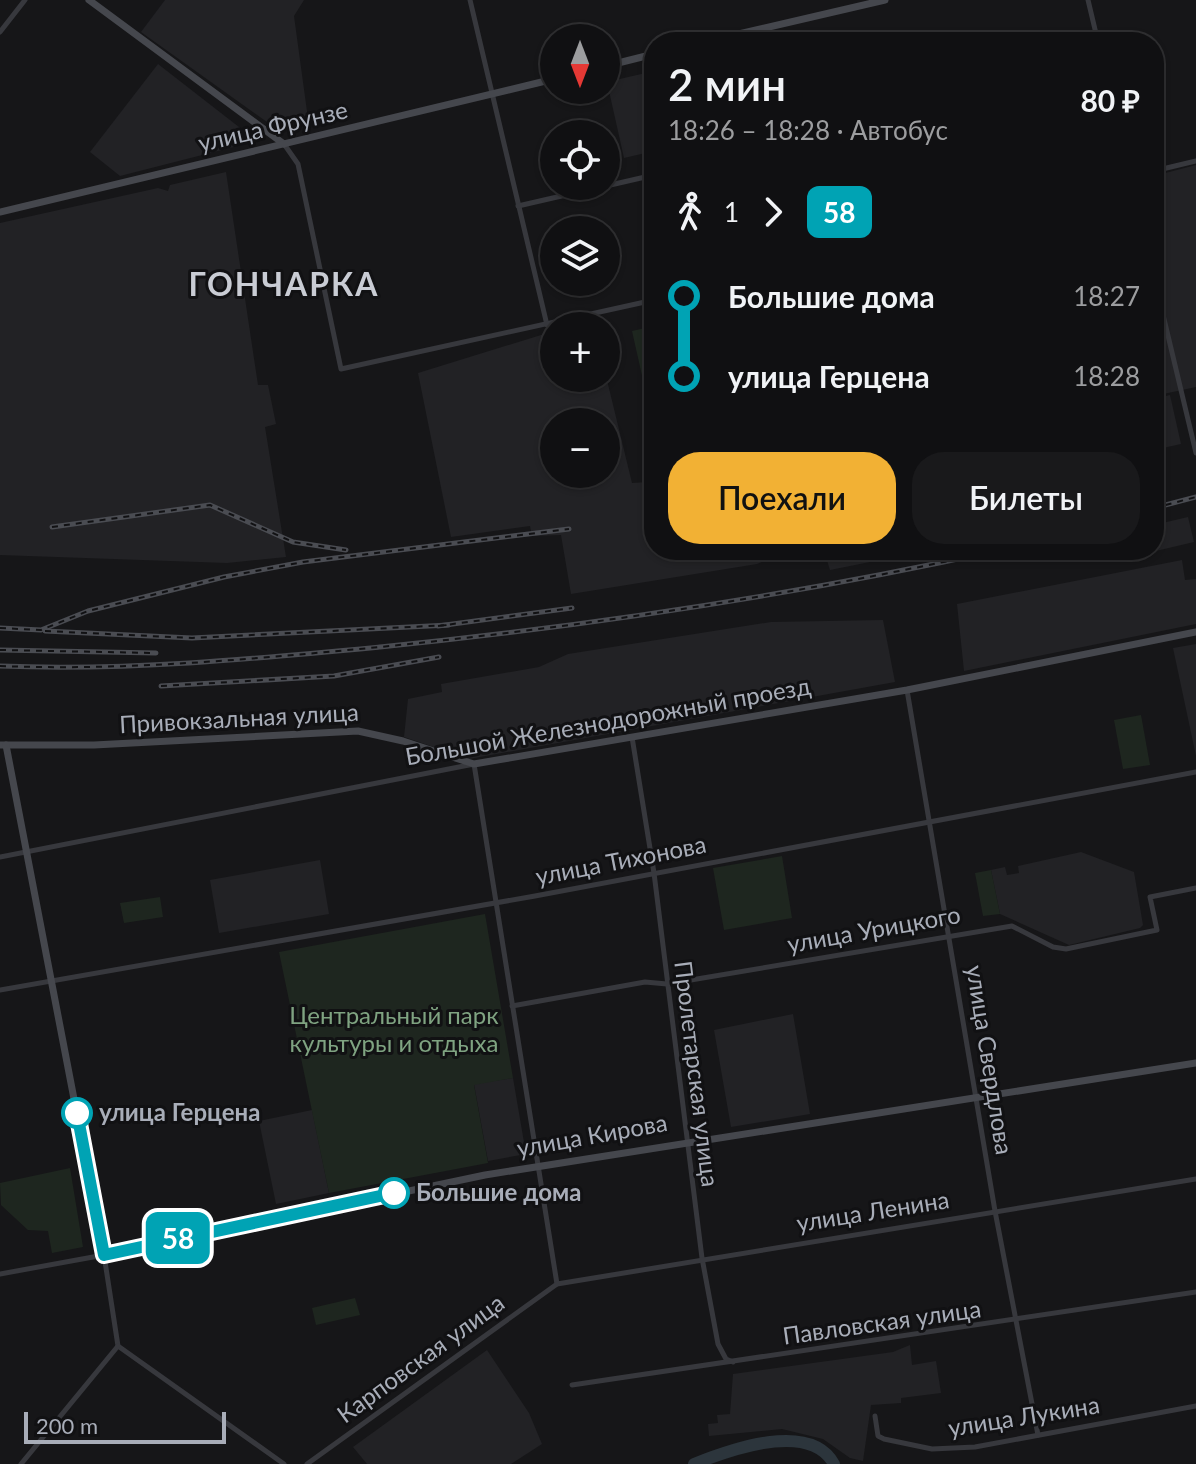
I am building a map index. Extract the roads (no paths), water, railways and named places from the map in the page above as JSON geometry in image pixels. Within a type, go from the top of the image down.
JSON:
[{"type":"main road","points":[[89,0],[284,144]]},
{"type":"main road","points":[[747,32],[885,0]]},
{"type":"main road","points":[[620,62],[644,56]]},
{"type":"main road","name":"улица Фрунзе","points":[[0,212],[540,82]]},
{"type":"main road","name":"Большой Железнодорожный проезд","points":[[474,764],[907,690],[1196,632]]},
{"type":"main road","name":"Привокзальная улица","points":[[3,745],[94,745],[358,731],[403,741],[474,764]]},
{"type":"main road","points":[[3,745],[27,852],[104,1255]]},
{"type":"main road","name":"улица Кирова","points":[[104,1255],[538,1166],[1196,1063]]},
{"type":"street","points":[[0,32],[25,0]]},
{"type":"street","points":[[470,0],[495,93],[544,312]]},
{"type":"street","points":[[1088,0],[1096,32]]},
{"type":"street","points":[[284,144],[298,164],[341,369],[540,326]]},
{"type":"street","points":[[1164,169],[1196,161]]},
{"type":"street","points":[[620,183],[644,177]]},
{"type":"street","points":[[518,206],[544,200]]},
{"type":"street","points":[[603,312],[644,302]]},
{"type":"street","points":[[1164,319],[1196,453]]},
{"type":"street","name":"улица Свердлова","points":[[907,690],[995,1211],[1038,1435]]},
{"type":"street","name":"Пролетарская улица","points":[[632,736],[654,873],[702,1258],[718,1344],[726,1359],[733,1362]]},
{"type":"street","points":[[474,764],[557,1284]]},
{"type":"street","name":"Большой Железнодорожный проезд","points":[[0,857],[474,764]]},
{"type":"street","name":"улица Тихонова","points":[[0,990],[1196,772]]},
{"type":"street","name":"улица Урицкого","points":[[512,1006],[645,982],[667,984],[1012,926],[1053,947],[1079,948],[1157,930],[1150,897],[1196,888]]},
{"type":"street","name":"улица Ленина","points":[[557,1284],[1196,1179]]},
{"type":"street","points":[[104,1255],[118,1346],[284,1464]]},
{"type":"street","name":"улица Кирова","points":[[0,1274],[104,1255]]},
{"type":"street","name":"Карповская улица","points":[[307,1464],[557,1284]]},
{"type":"street","name":"Павловская улица","points":[[572,1385],[1196,1292]]},
{"type":"street","points":[[21,1464],[118,1346]]},
{"type":"street","name":"улица Лукина","points":[[875,1416],[878,1436],[932,1449],[995,1445],[1196,1406]]},
{"type":"waterway","points":[[694,1464],[747,1446],[788,1441],[807,1443],[823,1451],[834,1464]]},
{"type":"railway","points":[[1164,505],[1196,497]]},
{"type":"railway","points":[[52,527],[210,505],[293,542],[346,550]]},
{"type":"railway","points":[[0,628],[41,630],[88,611],[224,577],[303,562],[569,529]]},
{"type":"railway","points":[[0,666],[95,667],[190,663],[458,639],[769,595],[952,560]]},
{"type":"railway","points":[[438,626],[572,608]]},
{"type":"railway","points":[[45,631],[192,638],[449,625]]},
{"type":"railway","points":[[0,650],[156,653]]},
{"type":"railway","points":[[161,686],[334,676],[439,657]]},
{"type":"place","name":"улица Герцена","points":[[77,1113]]},
{"type":"place","name":"Большие дома","points":[[394,1193]]},
{"type":"district","name":"ГОНЧАРКА","points":[[284,285]]},
{"type":"park label","name":"Центральный парк культуры и отдыха","points":[[394,1030]]}]
